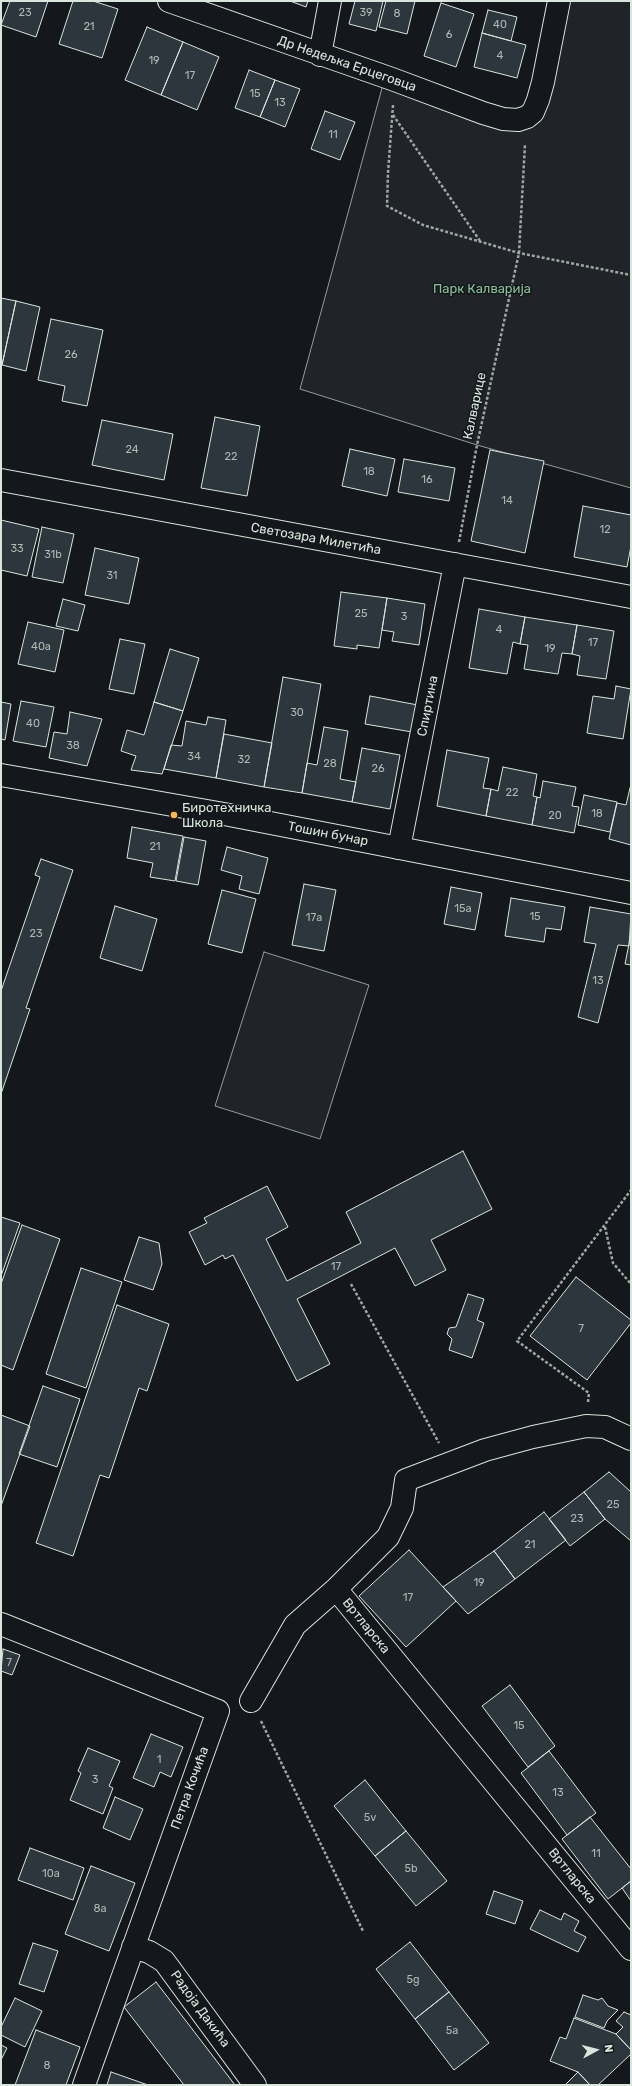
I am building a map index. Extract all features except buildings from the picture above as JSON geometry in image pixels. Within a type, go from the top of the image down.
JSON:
[{"type":"street","name":"Др Недељка Ерцеговца","points":[[169,1],[490,115],[518,120],[527,117]]},
{"type":"street","points":[[320,55],[330,1]]},
{"type":"street","points":[[527,117],[533,112],[541,92],[559,1]]},
{"type":"street","name":"Светозара Милетића","points":[[1,480],[631,597]]},
{"type":"street","name":"Спиртина","points":[[399,848],[455,564]]},
{"type":"street","name":"Тошин бунар","points":[[1,775],[399,848],[631,893]]},
{"type":"street","name":"Вртларска","points":[[631,1439],[605,1427],[586,1426],[526,1439],[450,1462],[406,1480],[402,1508],[388,1537],[336,1589],[631,1949]]},
{"type":"street","points":[[251,1701],[295,1625],[336,1589]]},
{"type":"street","name":"Петра Кочића","points":[[1,1624],[218,1711],[84,2085]]},
{"type":"street","name":"Радоја Дакића","points":[[133,1947],[149,1952],[164,1961],[255,2085]]},
{"type":"path","points":[[392,79],[393,115],[388,173],[388,206],[423,225],[519,253],[631,275]]},
{"type":"path","points":[[393,115],[480,241]]},
{"type":"path","name":"Калварице","points":[[455,564],[477,445],[519,253],[527,117]]},
{"type":"path","points":[[586,1426],[589,1393],[518,1341],[631,1190]]},
{"type":"path","points":[[605,1226],[613,1262],[631,1284]]},
{"type":"path","points":[[351,1284],[450,1462]]},
{"type":"path","points":[[251,1701],[363,1931]]},
{"type":"green space","name":"Парк Калварија","points":[[559,1],[631,1],[631,488],[477,445],[300,389],[385,77],[527,117]]},
{"type":"green space","points":[[264,952],[369,985],[320,1139],[215,1106]]},
{"type":"place","name":"Биротехничка Школа","points":[[174,815]]}]
